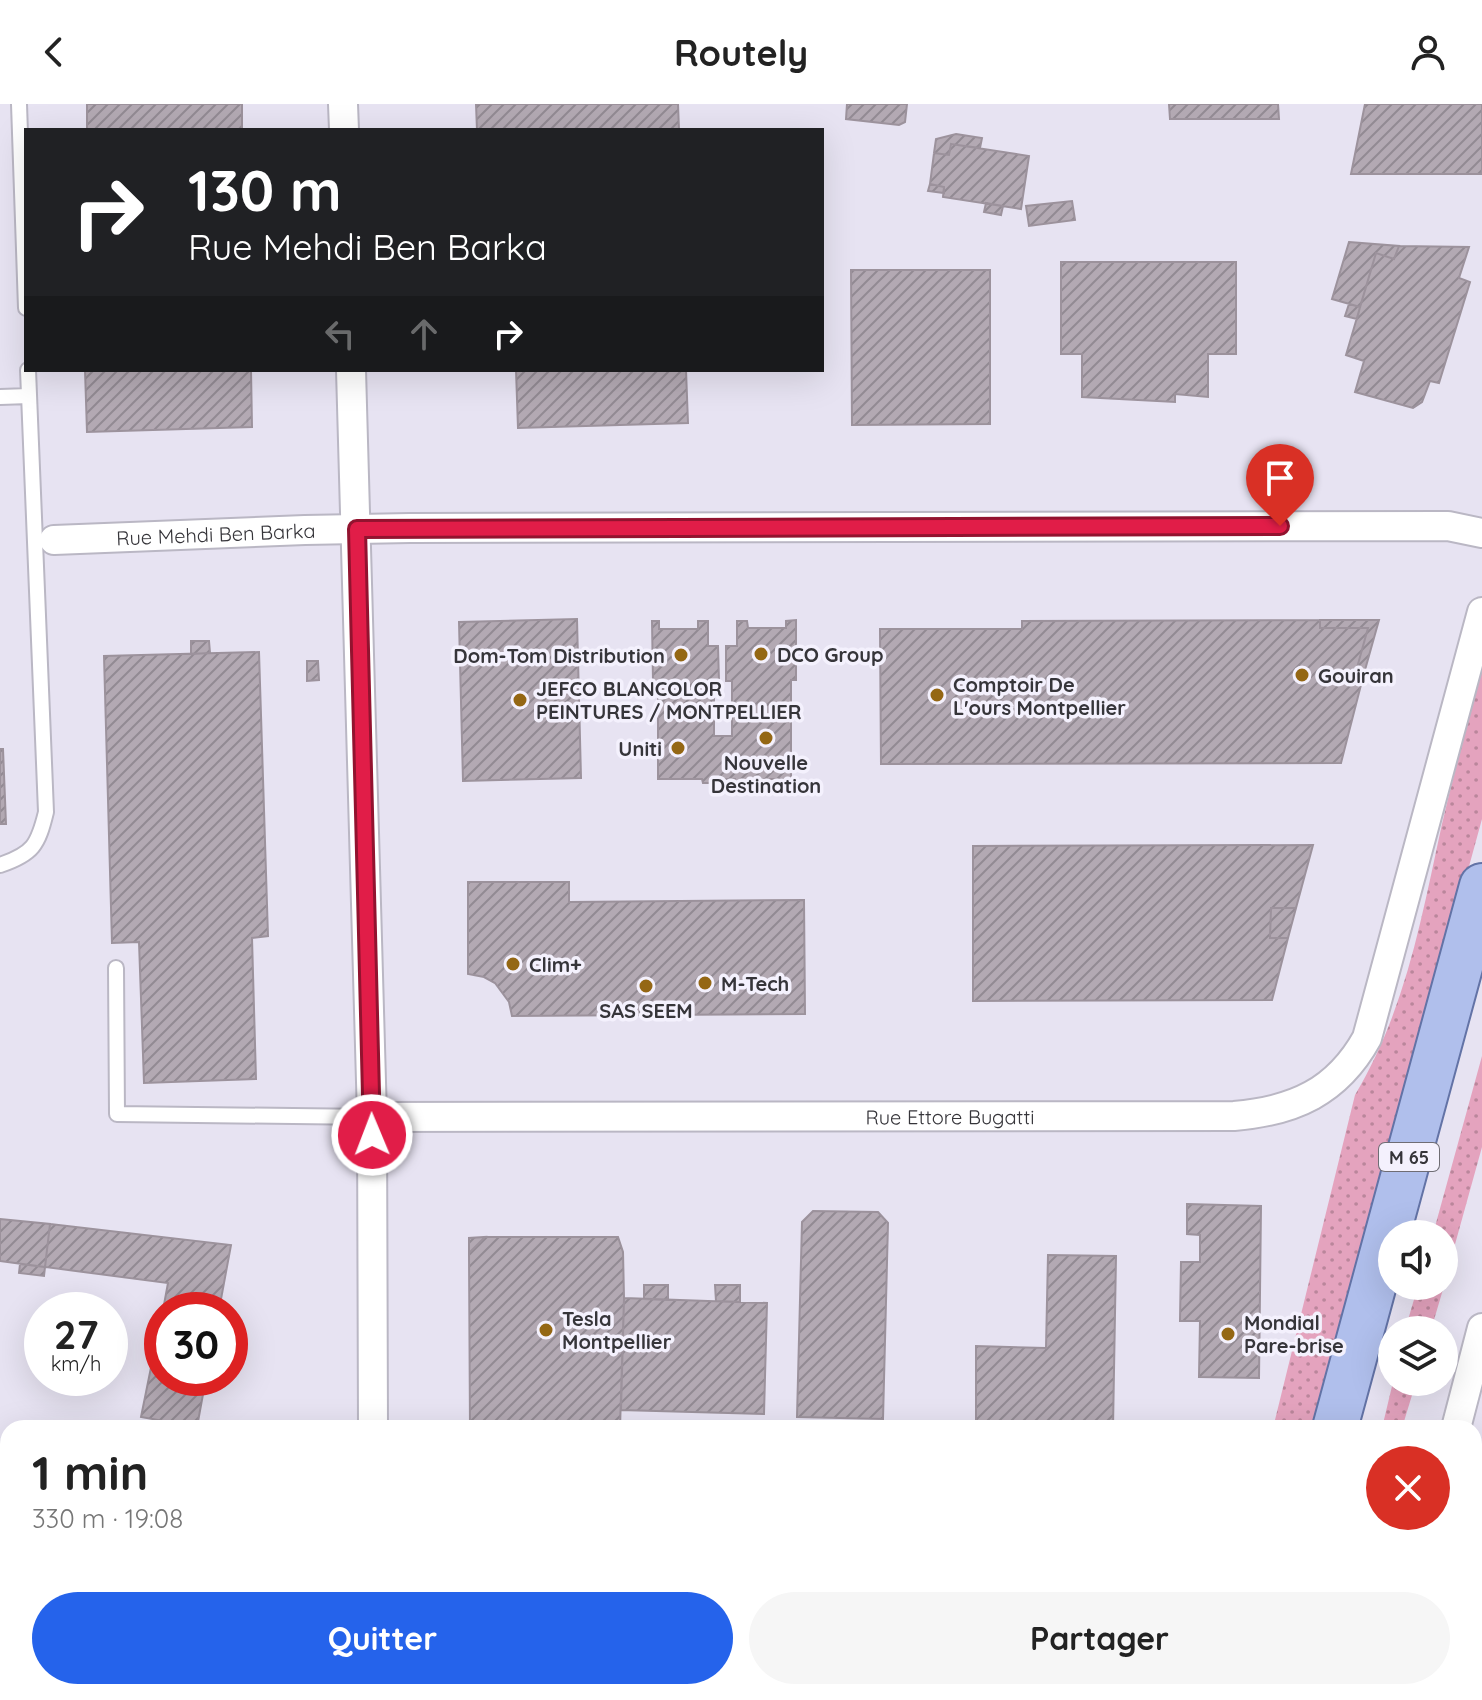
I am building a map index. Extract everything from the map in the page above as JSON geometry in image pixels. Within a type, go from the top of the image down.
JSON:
[{"type":"main road","name":"M 65","points":[[1337,1420],[1482,886]]},
{"type":"main road","name":"M 65","points":[[1423,1220],[1482,1001]]},
{"type":"main road","points":[[1368,1420],[1378,1383]]},
{"type":"street","points":[[343,104],[344,128]]},
{"type":"street","points":[[351,372],[372,1117],[373,1420]]},
{"type":"street","name":"Rue Mehdi Ben Barka","points":[[45,540],[357,529],[1448,526],[1482,533]]},
{"type":"street","name":"Rue Ettore Bugatti","points":[[372,1117],[1234,1116],[1269,1113],[1295,1104],[1337,1079],[1367,1038],[1482,612]]},
{"type":"street","points":[[1458,1420],[1482,1328]]},
{"type":"lane","points":[[19,104],[24,250]]},
{"type":"lane","points":[[0,865],[24,855],[39,839],[46,812],[45,540],[28,372]]},
{"type":"lane","points":[[0,397],[29,396]]},
{"type":"lane","points":[[116,968],[117,1114],[372,1117]]},
{"type":"shaded area","points":[[1482,671],[1482,819],[1317,1420],[1275,1420],[1355,1095],[1387,1030],[1410,963],[1451,785]]},
{"type":"shaded area","points":[[1482,1056],[1482,1147],[1458,1234],[1458,1220],[1437,1220]]},
{"type":"shaded area","points":[[1414,1300],[1440,1300],[1435,1316],[1409,1316]]},
{"type":"shaded area","points":[[1390,1396],[1412,1396],[1404,1420],[1384,1420]]},
{"type":"building","points":[[87,104],[242,104],[242,128],[87,128]]},
{"type":"building","points":[[476,104],[678,104],[679,128],[477,128]]},
{"type":"building","points":[[847,104],[907,104],[905,122],[899,125],[846,119]]},
{"type":"building","points":[[1169,104],[1278,104],[1279,119],[1170,119]]},
{"type":"building","points":[[1365,104],[1482,104],[1482,174],[1351,174]]},
{"type":"building","points":[[956,134],[982,138],[980,148],[951,144],[949,155],[934,153],[936,139]]},
{"type":"building","points":[[951,144],[1029,156],[1021,209],[943,197],[944,187],[930,184],[934,153],[949,155]]},
{"type":"building","points":[[930,184],[944,187],[944,193],[928,191]]},
{"type":"building","points":[[1072,201],[1075,220],[1029,226],[1026,206]]},
{"type":"building","points":[[986,203],[1003,206],[1001,215],[984,212]]},
{"type":"building","points":[[1349,242],[1399,246],[1394,259],[1376,253],[1360,307],[1332,299]]},
{"type":"building","points":[[1399,246],[1469,247],[1459,278],[1470,282],[1439,383],[1430,381],[1422,402],[1413,408],[1355,392],[1364,361],[1346,355],[1376,253],[1394,259]]},
{"type":"building","points":[[1061,262],[1236,262],[1236,354],[1208,354],[1208,397],[1175,394],[1175,402],[1082,397],[1082,354],[1061,354]]},
{"type":"building","points":[[851,270],[990,270],[990,424],[852,425]]},
{"type":"building","points":[[1349,304],[1360,307],[1357,319],[1345,316]]},
{"type":"building","points":[[85,372],[251,372],[252,427],[87,432]]},
{"type":"building","points":[[516,372],[686,372],[688,423],[518,428]]},
{"type":"building","name":"JEFCO BLANCOLOR PEINTURES / MONTPELLIER","points":[[577,619],[581,778],[463,781],[459,622]]},
{"type":"building","points":[[796,620],[796,680],[791,680],[791,779],[747,779],[747,783],[735,783],[735,779],[712,779],[712,783],[703,783],[702,779],[658,779],[658,681],[653,681],[652,621],[659,621],[659,629],[698,629],[698,621],[708,621],[708,646],[718,646],[719,681],[714,681],[714,736],[732,736],[732,681],[726,681],[726,646],[737,646],[737,621],[747,621],[748,628],[786,628],[786,621]]},
{"type":"building","points":[[1320,620],[1379,620],[1363,677],[1355,675],[1368,628],[1320,628]]},
{"type":"building","points":[[1320,620],[1320,628],[1368,628],[1355,675],[1363,677],[1341,763],[881,764],[880,629],[1022,629],[1022,621]]},
{"type":"building","points":[[191,641],[209,641],[210,653],[191,654]]},
{"type":"building","points":[[259,652],[268,936],[252,938],[256,1079],[144,1083],[139,942],[112,943],[104,656]]},
{"type":"building","points":[[307,661],[318,661],[319,680],[307,681]]},
{"type":"building","points":[[0,749],[3,749],[6,824],[0,824]]},
{"type":"building","points":[[1313,845],[1296,908],[1271,908],[1270,938],[1288,938],[1272,1000],[973,1001],[973,846]]},
{"type":"building","points":[[468,882],[569,882],[569,902],[804,900],[805,1014],[512,1016],[509,1002],[495,983],[468,974]]},
{"type":"building","points":[[1271,908],[1296,908],[1288,938],[1270,938]]},
{"type":"building","points":[[1187,1204],[1261,1206],[1259,1378],[1199,1377],[1200,1321],[1180,1321],[1181,1262],[1200,1262],[1200,1235],[1187,1234]]},
{"type":"building","points":[[813,1211],[878,1212],[888,1223],[883,1419],[797,1417],[802,1222]]},
{"type":"building","points":[[0,1219],[50,1224],[45,1267],[0,1261]]},
{"type":"building","points":[[50,1224],[231,1245],[222,1292],[166,1292],[168,1283],[45,1267]]},
{"type":"building","name":"Tesla Montpellier","points":[[485,1237],[618,1237],[623,1252],[624,1298],[620,1420],[470,1420],[469,1253]]},
{"type":"building","points":[[485,1237],[469,1253],[469,1238]]},
{"type":"building","points":[[1048,1255],[1116,1256],[1113,1420],[976,1420],[976,1346],[1046,1348]]},
{"type":"building","points":[[20,1264],[45,1267],[44,1276],[19,1273]]},
{"type":"building","points":[[644,1285],[668,1285],[668,1300],[644,1299]]},
{"type":"building","points":[[715,1285],[740,1285],[740,1302],[716,1301]]},
{"type":"building","points":[[624,1298],[767,1303],[764,1414],[621,1410]]},
{"type":"building","points":[[145,1396],[203,1396],[198,1420],[141,1417]]},
{"type":"place","name":"DCO Group","points":[[761,654]]},
{"type":"place","name":"Dom-Tom Distribution","points":[[681,655]]},
{"type":"place","name":"Gouiran","points":[[1302,675]]},
{"type":"place","name":"Comptoir De L'ours Montpellier","points":[[937,695]]},
{"type":"place","name":"JEFCO BLANCOLOR PEINTURES / MONTPELLIER","points":[[520,700]]},
{"type":"place","name":"Nouvelle Destination","points":[[766,738]]},
{"type":"place","name":"Uniti","points":[[678,748]]},
{"type":"place","name":"Clim+","points":[[513,964]]},
{"type":"place","name":"M-Tech","points":[[705,983]]},
{"type":"place","name":"SAS SEEM","points":[[646,986]]},
{"type":"place","name":"Tesla Montpellier","points":[[546,1330]]},
{"type":"place","name":"Mondial Pare-brise","points":[[1228,1334]]},
{"type":"route","points":[[372,1135],[357,529],[1280,526]]}]
